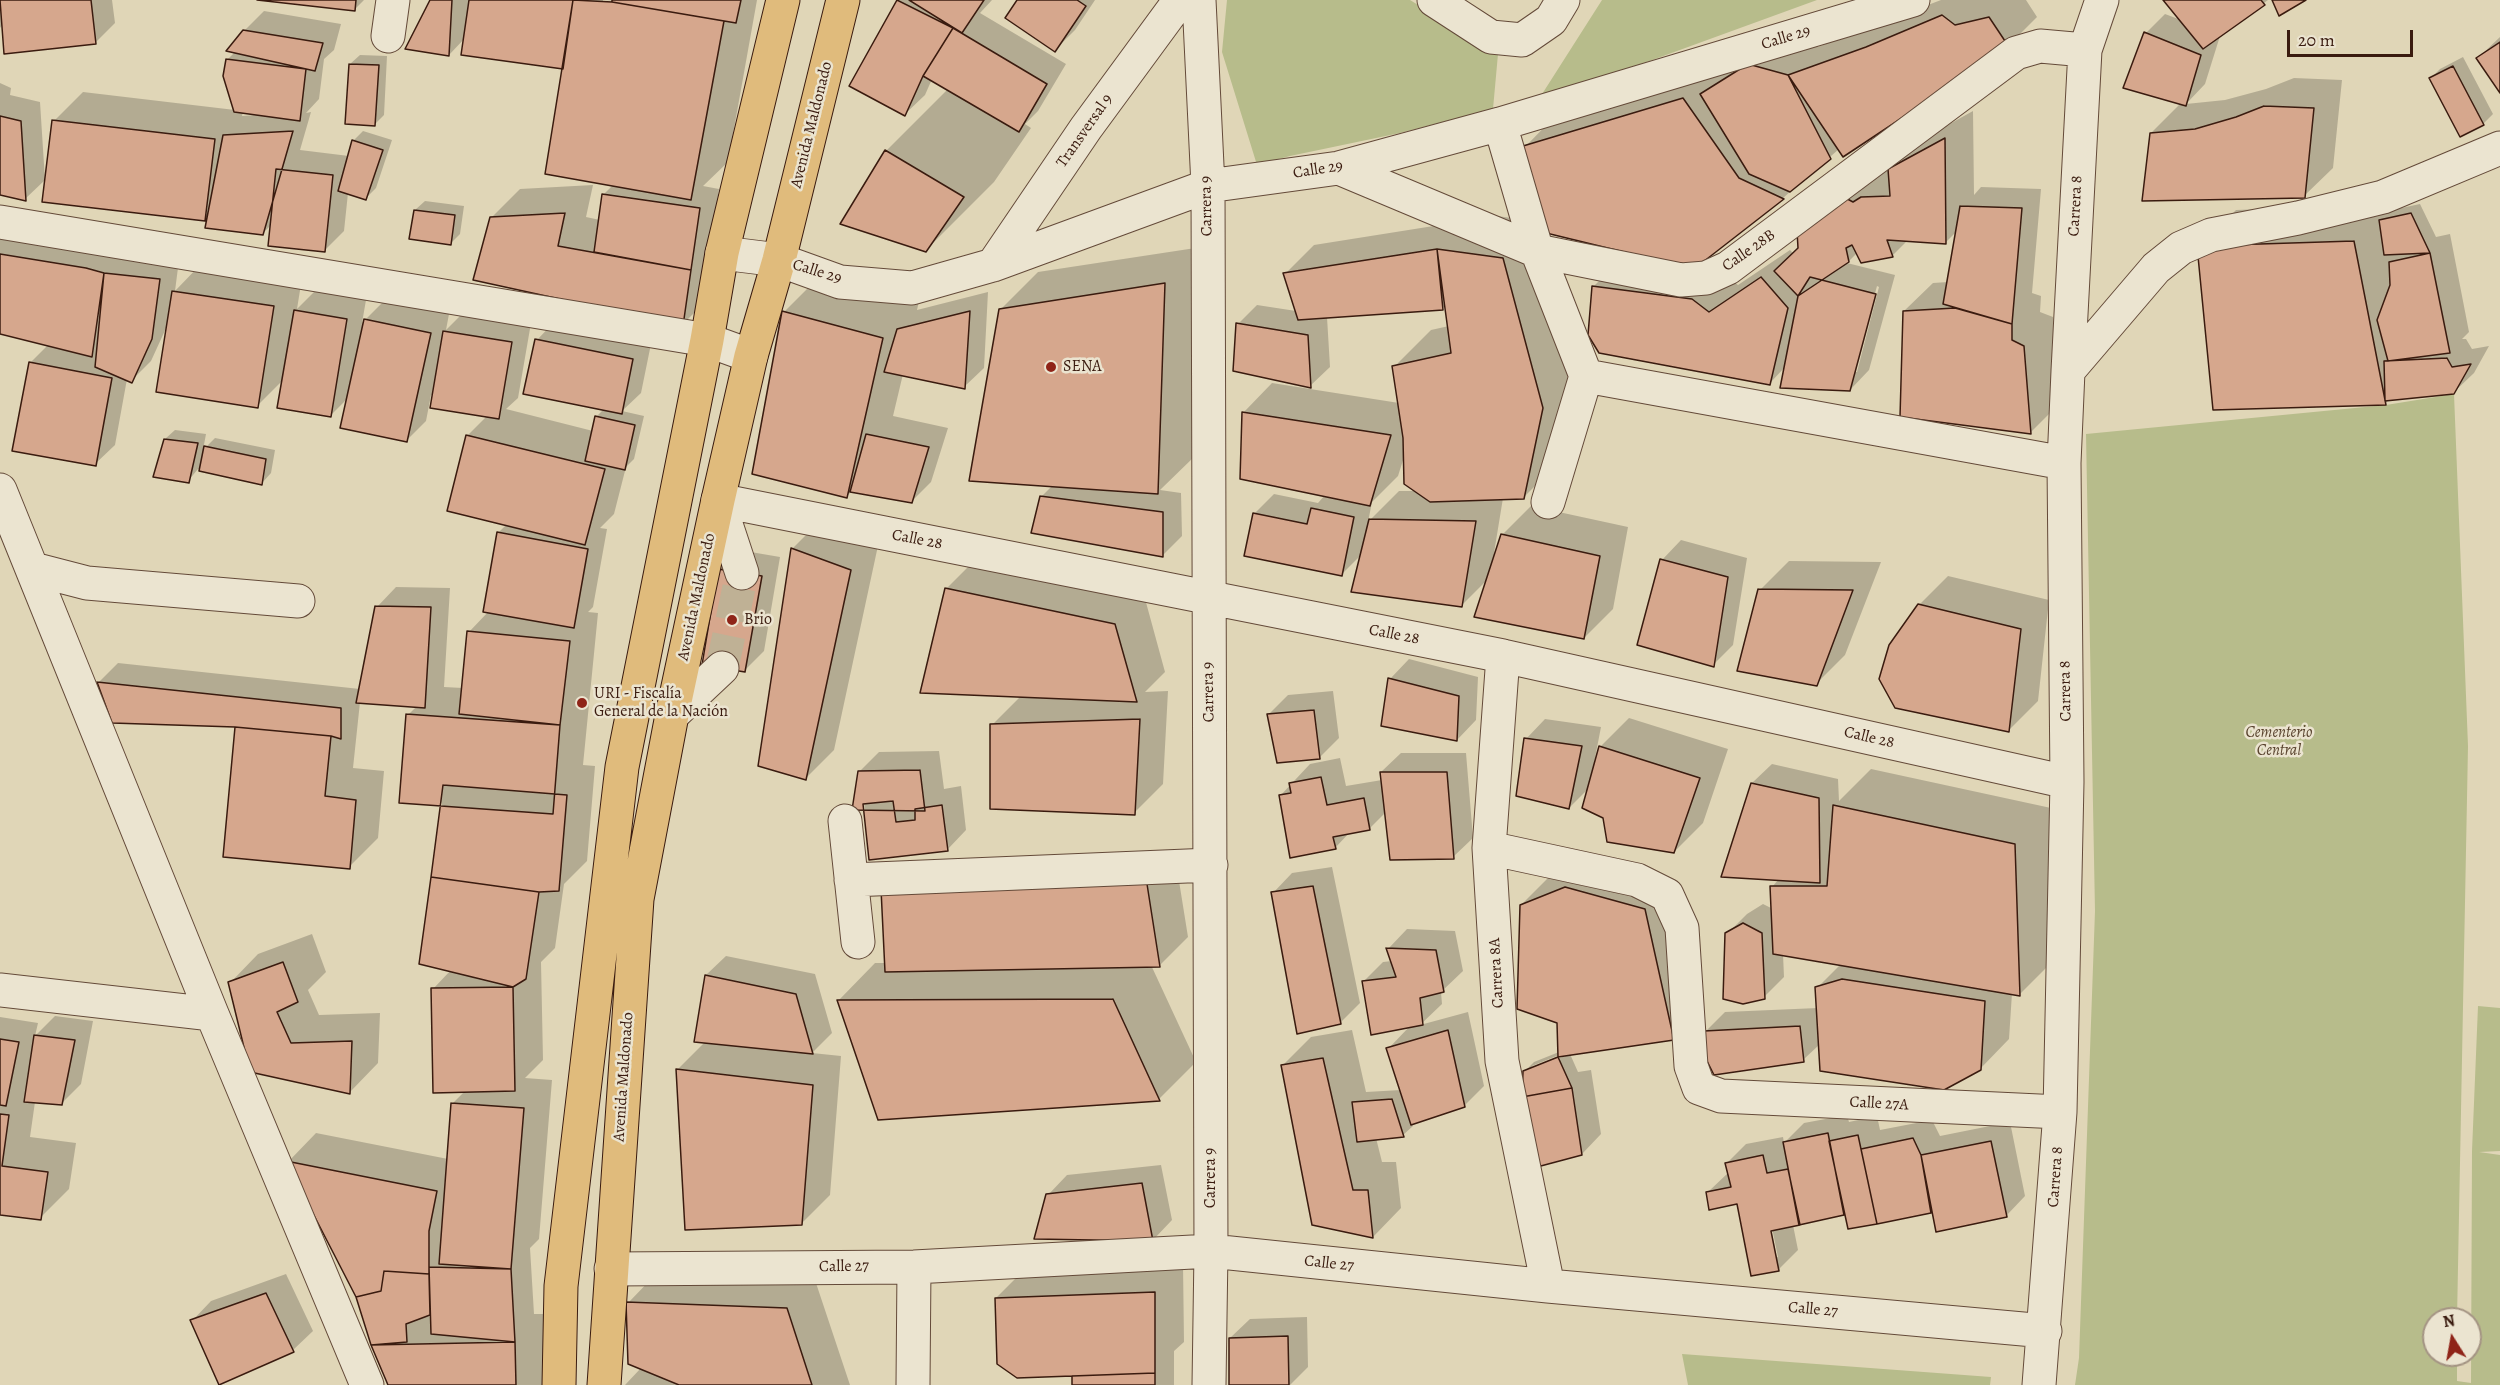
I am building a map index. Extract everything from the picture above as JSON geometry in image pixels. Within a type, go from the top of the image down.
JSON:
[{"type":"main road","points":[[559,1385],[561,1286],[622,767],[707,340],[722,253],[783,0]]},
{"type":"main road","name":"Avenida Maldonado","points":[[604,1385],[636,899],[672,715],[751,356],[779,260],[843,0]]},
{"type":"street","points":[[388,36],[393,0]]},
{"type":"street","name":"Transversal 9","points":[[993,265],[1086,128],[1180,0]]},
{"type":"street","name":"Carrera 9","points":[[1199,0],[1208,186],[1211,1251],[1209,1385]]},
{"type":"street","points":[[1434,0],[1491,37],[1522,40],[1551,20],[1563,0]]},
{"type":"street","name":"Calle 29","points":[[722,253],[779,260],[840,282],[912,288],[993,265],[1208,186],[1340,168],[1500,124],[1913,0]]},
{"type":"street","name":"Carrera 8","points":[[2039,1385],[2045,1331],[2060,1112],[2067,782],[2064,464],[2068,371],[2085,50],[2102,0]]},
{"type":"street","name":"Calle 28B","points":[[1340,168],[1537,251],[1681,280],[1706,278],[1728,268],[2016,53],[2040,46],[2085,50]]},
{"type":"street","points":[[1500,124],[1537,251],[1586,376],[1548,502]]},
{"type":"street","points":[[2068,371],[2156,268],[2181,248],[2211,234],[2298,218],[2383,197],[2500,148]]},
{"type":"street","points":[[0,222],[707,340],[751,356]]},
{"type":"street","points":[[1586,376],[2064,464]]},
{"type":"street","points":[[0,490],[212,1014],[367,1385]]},
{"type":"street","points":[[718,500],[742,573],[758,508]]},
{"type":"street","name":"Calle 28","points":[[718,500],[1503,656],[2067,782]]},
{"type":"street","points":[[33,569],[87,583],[298,601]]},
{"type":"street","name":"Carrera 8A","points":[[1503,656],[1489,848],[1502,1061],[1548,1286]]},
{"type":"street","points":[[672,715],[722,668]]},
{"type":"street","points":[[845,821],[858,942]]},
{"type":"street","name":"Calle 27A","points":[[1489,848],[1637,880],[1667,895],[1682,928],[1691,1066],[1699,1088],[1721,1096],[2060,1112]]},
{"type":"street","points":[[851,880],[1210,865]]},
{"type":"street","points":[[0,990],[212,1014]]},
{"type":"street","name":"Calle 27","points":[[611,1269],[914,1266],[1211,1251],[1548,1286],[2045,1331]]},
{"type":"street","points":[[913,1385],[914,1266]]},
{"type":"green space","points":[[1227,0],[1410,0],[1498,54],[1493,109],[1400,133],[1257,165],[1222,52]]},
{"type":"green space","points":[[1602,0],[1817,0],[1537,102]]},
{"type":"green space","name":"Cementerio Central","points":[[2454,394],[2468,746],[2457,1307],[2422,1307],[2422,1367],[2457,1367],[2457,1381],[2471,1383],[2471,1367],[2482,1367],[2482,1307],[2471,1307],[2472,1151],[2478,1006],[2500,1008],[2500,1151],[2479,1152],[2500,1155],[2500,1385],[2075,1385],[2079,1358],[2095,911],[2086,434],[2386,405]]},
{"type":"green space","points":[[1682,1354],[1991,1377],[1990,1385],[1688,1385]]},
{"type":"building","points":[[0,0],[91,0],[96,44],[4,54]]},
{"type":"building","points":[[257,0],[356,0],[355,11]]},
{"type":"building","points":[[430,0],[452,0],[449,56],[405,49]]},
{"type":"building","points":[[469,0],[573,0],[563,69],[461,55]]},
{"type":"building","points":[[573,0],[612,2],[724,21],[691,200],[545,174]]},
{"type":"building","points":[[612,0],[741,0],[736,23],[612,2]]},
{"type":"building","points":[[897,0],[953,28],[923,76],[905,116],[849,86]]},
{"type":"building","points":[[909,0],[984,0],[962,33]]},
{"type":"building","points":[[1017,0],[1077,0],[1086,6],[1055,52],[1005,18]]},
{"type":"building","points":[[2163,0],[2261,0],[2265,5],[2203,49]]},
{"type":"building","points":[[2272,0],[2306,0],[2279,16]]},
{"type":"building","points":[[1942,15],[1955,25],[1989,17],[2009,47],[1843,157],[1788,75],[1866,47]]},
{"type":"building","points":[[953,28],[1047,84],[1019,132],[923,76]]},
{"type":"building","points":[[243,30],[323,43],[315,71],[226,51]]},
{"type":"building","points":[[2144,32],[2201,55],[2186,106],[2123,88]]},
{"type":"building","points":[[2500,42],[2500,93],[2476,58]]},
{"type":"building","points":[[226,59],[306,69],[300,121],[234,112],[223,76]]},
{"type":"building","points":[[349,64],[379,65],[375,126],[345,124]]},
{"type":"building","points":[[1748,64],[1788,75],[1831,159],[1790,192],[1749,174],[1700,94]]},
{"type":"building","points":[[2453,66],[2484,125],[2460,137],[2429,78]]},
{"type":"building","points":[[1683,98],[1739,178],[1784,199],[1694,269],[1542,232],[1523,146]]},
{"type":"building","points":[[2264,106],[2314,108],[2305,198],[2142,201],[2150,133],[2195,129]]},
{"type":"building","points":[[0,116],[21,121],[26,201],[0,195]]},
{"type":"building","points":[[52,120],[215,139],[205,221],[42,202]]},
{"type":"building","points":[[293,131],[263,235],[205,228],[223,135]]},
{"type":"building","points":[[1945,138],[1946,244],[1887,240],[1893,257],[1861,263],[1852,245],[1846,248],[1849,262],[1798,296],[1774,271],[1798,248],[1797,231],[1840,195],[1853,202],[1861,197],[1890,196],[1888,169]]},
{"type":"building","points":[[352,140],[383,150],[366,200],[338,191]]},
{"type":"building","points":[[885,150],[964,197],[926,252],[840,224]]},
{"type":"building","points":[[276,169],[333,175],[325,252],[268,246]]},
{"type":"building","points":[[602,194],[700,208],[691,270],[594,252]]},
{"type":"building","points":[[1960,206],[2022,208],[2012,324],[1943,304]]},
{"type":"building","points":[[414,210],[455,215],[451,245],[409,239]]},
{"type":"building","points":[[565,213],[558,246],[691,270],[683,326],[473,280],[490,217]]},
{"type":"building","points":[[2411,213],[2430,253],[2384,255],[2379,220]]},
{"type":"building","points":[[2354,241],[2386,405],[2213,410],[2197,246]]},
{"type":"building","points":[[1437,249],[1443,310],[1298,320],[1283,273]]},
{"type":"building","points":[[1437,249],[1503,258],[1543,408],[1524,499],[1430,502],[1404,484],[1403,438],[1392,366],[1451,353]]},
{"type":"building","points":[[2430,253],[2450,353],[2388,361],[2377,320],[2390,285],[2389,262]]},
{"type":"building","points":[[0,254],[104,273],[92,357],[0,334]]},
{"type":"building","points":[[104,273],[160,279],[152,339],[132,383],[95,367]]},
{"type":"building","points":[[1761,277],[1788,308],[1770,385],[1599,353],[1588,335],[1592,286],[1692,299],[1709,312]]},
{"type":"building","points":[[1810,277],[1876,294],[1850,391],[1780,388],[1798,296]]},
{"type":"building","points":[[1165,283],[1158,494],[969,481],[999,309]]},
{"type":"building","points":[[172,291],[274,306],[258,408],[156,392]]},
{"type":"building","points":[[1955,308],[2012,324],[2012,340],[2024,346],[2031,434],[1900,417],[1903,311]]},
{"type":"building","points":[[294,310],[347,319],[331,417],[277,408]]},
{"type":"building","points":[[782,311],[883,338],[847,498],[752,474]]},
{"type":"building","points":[[970,311],[965,389],[884,372],[897,329]]},
{"type":"building","points":[[364,319],[431,333],[407,442],[340,428]]},
{"type":"building","points":[[1236,323],[1308,335],[1311,388],[1233,371]]},
{"type":"building","points":[[443,331],[512,342],[499,419],[430,408]]},
{"type":"building","points":[[535,339],[633,359],[622,414],[523,394]]},
{"type":"building","points":[[2447,358],[2452,367],[2471,364],[2454,394],[2385,401],[2384,361]]},
{"type":"building","points":[[29,362],[112,378],[96,466],[12,451]]},
{"type":"building","points":[[1242,412],[1391,435],[1370,506],[1240,479]]},
{"type":"building","points":[[595,416],[635,425],[625,470],[585,461]]},
{"type":"building","points":[[866,434],[929,447],[912,503],[850,492]]},
{"type":"building","points":[[466,435],[605,469],[585,545],[447,511]]},
{"type":"building","points":[[164,439],[198,443],[189,483],[153,477]]},
{"type":"building","points":[[204,446],[266,459],[262,485],[199,471]]},
{"type":"building","points":[[1040,496],[1163,512],[1163,557],[1031,533]]},
{"type":"building","points":[[1311,508],[1354,517],[1342,576],[1244,556],[1253,513],[1307,524]]},
{"type":"building","points":[[1369,519],[1476,521],[1462,607],[1351,592]]},
{"type":"building","points":[[497,532],[588,549],[574,628],[483,612]]},
{"type":"building","points":[[1501,534],[1600,556],[1584,639],[1474,617]]},
{"type":"building","points":[[791,548],[851,570],[806,780],[758,766]]},
{"type":"building","points":[[1660,559],[1728,577],[1714,667],[1637,645]]},
{"type":"building","name":"Brio","points":[[718,569],[762,576],[745,672],[702,665]]},
{"type":"building","points":[[945,588],[1115,624],[1137,702],[920,693]]},
{"type":"building","points":[[1758,589],[1853,590],[1817,686],[1737,671]]},
{"type":"building","points":[[1918,604],[2021,629],[2009,732],[1895,708],[1879,679],[1889,645]]},
{"type":"building","points":[[375,606],[431,607],[425,708],[356,703]]},
{"type":"building","points":[[467,631],[570,641],[560,725],[459,714]]},
{"type":"building","points":[[1388,678],[1459,696],[1457,741],[1381,726]]},
{"type":"building","points":[[97,682],[341,708],[341,739],[331,736],[235,727],[112,723]]},
{"type":"building","points":[[1314,710],[1320,759],[1277,763],[1267,714]]},
{"type":"building","points":[[406,714],[560,725],[553,814],[399,803]]},
{"type":"building","points":[[1140,719],[1135,815],[990,809],[990,724]]},
{"type":"building","points":[[235,727],[331,736],[325,796],[356,800],[350,869],[223,857]]},
{"type":"building","points":[[1524,738],[1582,746],[1569,809],[1516,796]]},
{"type":"building","points":[[1599,746],[1700,778],[1674,853],[1607,842],[1603,818],[1582,808]]},
{"type":"building","points":[[920,770],[925,811],[852,810],[858,771]]},
{"type":"building","points":[[1380,772],[1447,772],[1454,859],[1390,860]]},
{"type":"building","points":[[1321,777],[1327,805],[1364,798],[1370,830],[1333,837],[1336,849],[1290,858],[1279,795],[1291,793],[1289,783]]},
{"type":"building","points":[[1751,783],[1819,798],[1820,883],[1721,877]]},
{"type":"building","points":[[443,785],[567,795],[559,891],[539,892],[431,877]]},
{"type":"building","points":[[893,801],[896,822],[915,820],[915,809],[942,805],[948,851],[869,860],[863,804]]},
{"type":"building","points":[[1833,805],[2015,844],[2020,996],[1773,954],[1770,886],[1827,886]]},
{"type":"building","points":[[431,877],[539,892],[526,979],[513,987],[419,964]]},
{"type":"building","points":[[1147,884],[1160,967],[885,972],[881,889]]},
{"type":"building","points":[[1313,886],[1341,1024],[1297,1034],[1271,892]]},
{"type":"building","points":[[1565,887],[1645,909],[1674,1040],[1558,1057],[1557,1023],[1517,1009],[1520,905]]},
{"type":"building","points":[[1743,923],[1762,933],[1765,999],[1743,1004],[1723,999],[1725,933]]},
{"type":"building","points":[[1386,948],[1436,950],[1444,992],[1420,998],[1423,1025],[1371,1035],[1362,981],[1396,977]]},
{"type":"building","points":[[283,962],[298,1002],[277,1012],[291,1043],[352,1041],[350,1094],[250,1072],[228,982]]},
{"type":"building","points":[[705,975],[796,994],[813,1054],[694,1042]]},
{"type":"building","points":[[1842,979],[1985,1001],[1981,1070],[1944,1090],[1820,1071],[1815,987]]},
{"type":"building","points":[[513,987],[515,1091],[433,1093],[431,988]]},
{"type":"building","points":[[1113,999],[1160,1101],[878,1120],[837,1000]]},
{"type":"building","points":[[1800,1026],[1804,1062],[1714,1075],[1703,1053],[1704,1031]]},
{"type":"building","points":[[1448,1030],[1465,1107],[1411,1125],[1386,1048]]},
{"type":"building","points":[[34,1035],[75,1040],[62,1105],[24,1102]]},
{"type":"building","points":[[0,1039],[19,1042],[6,1106],[0,1105]]},
{"type":"building","points":[[1558,1057],[1572,1088],[1522,1097],[1523,1071]]},
{"type":"building","points":[[1323,1058],[1353,1190],[1368,1190],[1373,1238],[1312,1225],[1281,1065]]},
{"type":"building","points":[[676,1069],[813,1085],[802,1225],[685,1230]]},
{"type":"building","points":[[1572,1088],[1582,1155],[1537,1167],[1522,1097]]},
{"type":"building","points":[[1392,1099],[1404,1137],[1357,1142],[1352,1102]]},
{"type":"building","points":[[451,1103],[524,1108],[511,1269],[439,1264]]},
{"type":"building","points":[[0,1114],[9,1115],[2,1166],[48,1172],[41,1220],[0,1215]]},
{"type":"building","points":[[1828,1133],[1844,1215],[1799,1225],[1783,1142]]},
{"type":"building","points":[[1858,1135],[1877,1224],[1848,1229],[1829,1141]]},
{"type":"building","points":[[1913,1138],[1921,1155],[1931,1213],[1877,1224],[1861,1149]]},
{"type":"building","points":[[1991,1141],[2007,1217],[1936,1232],[1921,1155]]},
{"type":"building","points":[[1763,1155],[1767,1173],[1788,1169],[1800,1225],[1771,1231],[1779,1271],[1751,1276],[1737,1204],[1709,1210],[1706,1192],[1731,1187],[1725,1163]]},
{"type":"building","points":[[286,1161],[437,1191],[429,1231],[429,1274],[384,1271],[381,1291],[356,1297]]},
{"type":"building","points":[[1142,1183],[1153,1241],[1034,1239],[1046,1194]]},
{"type":"building","points":[[429,1267],[511,1269],[515,1342],[431,1334]]},
{"type":"building","points":[[384,1271],[429,1274],[430,1315],[406,1324],[407,1342],[371,1345],[356,1297],[381,1291]]},
{"type":"building","points":[[1155,1292],[1155,1373],[1017,1378],[997,1364],[995,1298]]},
{"type":"building","points":[[266,1293],[294,1352],[219,1385],[190,1320]]},
{"type":"building","points":[[626,1302],[787,1308],[812,1385],[679,1385],[628,1364]]},
{"type":"building","points":[[1288,1336],[1289,1385],[1229,1385],[1229,1338]]},
{"type":"building","points":[[515,1342],[516,1385],[388,1385],[371,1345]]},
{"type":"building","points":[[1155,1373],[1155,1385],[1072,1385],[1072,1376]]},
{"type":"tunnel","points":[[722,668],[742,573]]},
{"type":"place","name":"SENA","points":[[1051,367]]},
{"type":"place","name":"Brio","points":[[732,620]]},
{"type":"place","name":"URI - Fiscalía General de la Nación","points":[[582,703]]}]
